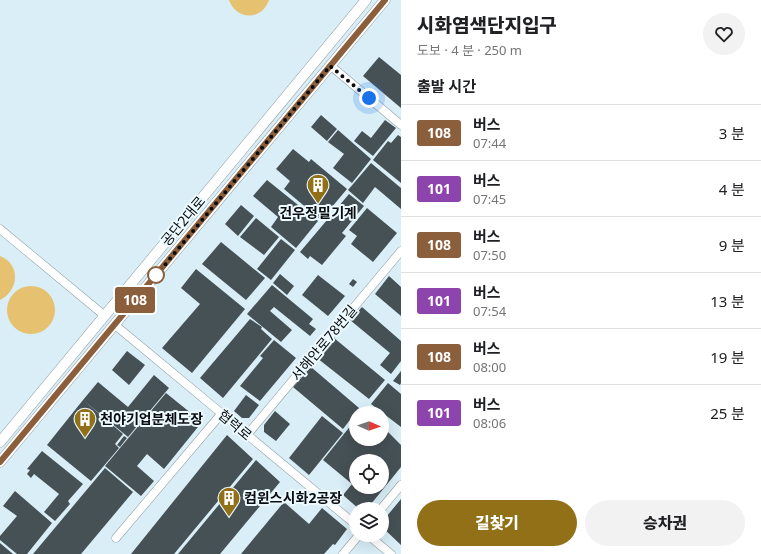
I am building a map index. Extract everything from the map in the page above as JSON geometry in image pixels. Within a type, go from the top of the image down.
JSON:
[{"type":"main road","name":"공단2대로","points":[[0,442],[366,0]]},
{"type":"main road","name":"공단2대로","points":[[0,462],[385,0]]},
{"type":"main road","points":[[319,57],[330,66]]},
{"type":"main road","points":[[105,316],[115,325]]},
{"type":"street","points":[[330,66],[401,125]]},
{"type":"street","points":[[0,229],[105,316]]},
{"type":"street","name":"서해안로78번길","points":[[247,435],[401,251]]},
{"type":"street","name":"협력로","points":[[115,325],[349,519]]},
{"type":"street","points":[[116,538],[222,413]]},
{"type":"street","points":[[387,502],[401,485]]},
{"type":"street","points":[[343,554],[353,542]]},
{"type":"street","points":[[376,542],[391,554]]},
{"type":"shaded area","points":[[0,0],[401,0],[401,554],[0,554]]},
{"type":"shaded area","points":[[229,0],[269,0],[266,7],[261,12],[255,15],[249,15],[237,11],[232,7]]},
{"type":"shaded area","points":[[0,256],[12,265],[15,278],[11,290],[0,300]]},
{"type":"shaded area","points":[[31,286],[40,288],[48,293],[53,301],[55,310],[53,319],[48,327],[40,332],[31,334],[22,332],[14,327],[9,319],[7,310],[9,301],[14,293],[22,288]]},
{"type":"building","points":[[379,57],[401,75],[401,108],[363,76]]},
{"type":"building","points":[[321,115],[337,129],[327,141],[311,127]]},
{"type":"building","points":[[385,120],[396,128],[373,156],[354,141],[362,131],[371,138]]},
{"type":"building","points":[[338,130],[371,159],[352,183],[333,168],[344,154],[328,142]]},
{"type":"building","points":[[398,135],[401,137],[401,183],[373,160],[388,141],[391,143]]},
{"type":"building","name":"건우정밀기계","points":[[293,149],[309,162],[311,159],[347,189],[321,220],[284,189],[290,181],[276,169]]},
{"type":"building","points":[[371,163],[401,188],[401,209],[375,187],[363,203],[348,190]]},
{"type":"building","points":[[267,180],[318,221],[296,248],[271,227],[278,217],[253,196]]},
{"type":"building","points":[[349,194],[364,206],[342,233],[346,236],[322,265],[310,256],[308,259],[300,252]]},
{"type":"building","points":[[241,205],[254,216],[238,236],[225,224]]},
{"type":"building","points":[[367,208],[397,233],[373,262],[351,244],[357,236],[349,230]]},
{"type":"building","points":[[256,218],[279,237],[264,255],[240,237]]},
{"type":"building","points":[[281,239],[295,250],[271,280],[257,269]]},
{"type":"building","points":[[221,242],[265,278],[246,300],[202,264]]},
{"type":"building","points":[[196,269],[245,309],[192,373],[162,348],[200,304],[181,288]]},
{"type":"building","points":[[280,274],[294,286],[287,295],[273,283]]},
{"type":"building","points":[[318,275],[345,296],[328,316],[302,295]]},
{"type":"building","points":[[389,276],[401,287],[401,316],[375,294]]},
{"type":"building","points":[[353,279],[357,282],[353,287],[349,284]]},
{"type":"building","points":[[272,285],[313,319],[309,324],[316,329],[310,336],[274,307],[270,311],[292,330],[281,342],[247,314]]},
{"type":"building","points":[[362,307],[401,341],[401,361],[391,374],[380,365],[390,353],[350,320]]},
{"type":"building","points":[[250,319],[262,327],[261,329],[272,339],[223,398],[200,378]]},
{"type":"building","points":[[334,338],[385,380],[369,399],[317,358]]},
{"type":"building","points":[[274,340],[296,358],[260,401],[240,386],[263,358],[260,356]]},
{"type":"building","points":[[127,351],[145,365],[129,385],[112,370]]},
{"type":"building","points":[[311,367],[357,406],[349,406],[349,421],[343,429],[293,387]]},
{"type":"building","points":[[401,371],[401,383],[400,385],[393,381]]},
{"type":"building","points":[[154,375],[169,388],[128,437],[83,400],[98,382],[128,407]]},
{"type":"building","points":[[388,383],[401,394],[401,427],[389,418],[389,406],[374,406],[371,404]]},
{"type":"building","points":[[166,393],[202,422],[164,469],[147,454],[137,466],[154,481],[141,496],[105,466]]},
{"type":"building","points":[[246,395],[259,405],[249,418],[242,418],[234,411]]},
{"type":"building","name":"천야기업분체도장","points":[[83,400],[123,434],[115,444],[119,448],[91,481],[47,445]]},
{"type":"building","points":[[275,411],[290,424],[276,441],[264,432],[264,425]]},
{"type":"building","points":[[322,416],[343,433],[309,475],[289,458]]},
{"type":"building","points":[[349,428],[349,446],[389,446],[389,433],[401,445],[401,467],[389,482],[389,454],[349,454],[349,482],[323,460]]},
{"type":"building","points":[[227,435],[253,459],[174,554],[131,554]]},
{"type":"building","points":[[124,436],[127,438],[120,447],[117,445]]},
{"type":"building","points":[[42,451],[83,484],[68,501],[70,504],[55,521],[44,512],[59,494],[34,474],[31,478],[27,474],[30,470],[27,469]]},
{"type":"building","name":"컴윈스시화2공장","points":[[256,460],[280,482],[220,554],[178,554]]},
{"type":"building","points":[[105,468],[133,492],[81,554],[33,554]]},
{"type":"building","points":[[349,488],[349,494],[379,494],[373,502],[351,502],[343,495]]},
{"type":"building","points":[[15,491],[52,523],[27,554],[17,554],[0,540],[0,536],[17,516],[3,506]]},
{"type":"building","points":[[401,499],[401,545],[389,534],[389,514]]},
{"type":"building","points":[[284,502],[309,524],[322,508],[347,529],[335,545],[333,544],[324,554],[241,554]]},
{"type":"building","points":[[0,543],[13,554],[0,554]]},
{"type":"bus line","name":"108","points":[[0,462],[385,0]]},
{"type":"place","name":"건우정밀기계","points":[[318,204]]},
{"type":"place","name":"천야기업분체도장","points":[[85,438]]},
{"type":"place","name":"컴윈스시화2공장","points":[[229,518]]},
{"type":"route","points":[[156,275],[154,278],[330,66],[369,98]]}]
